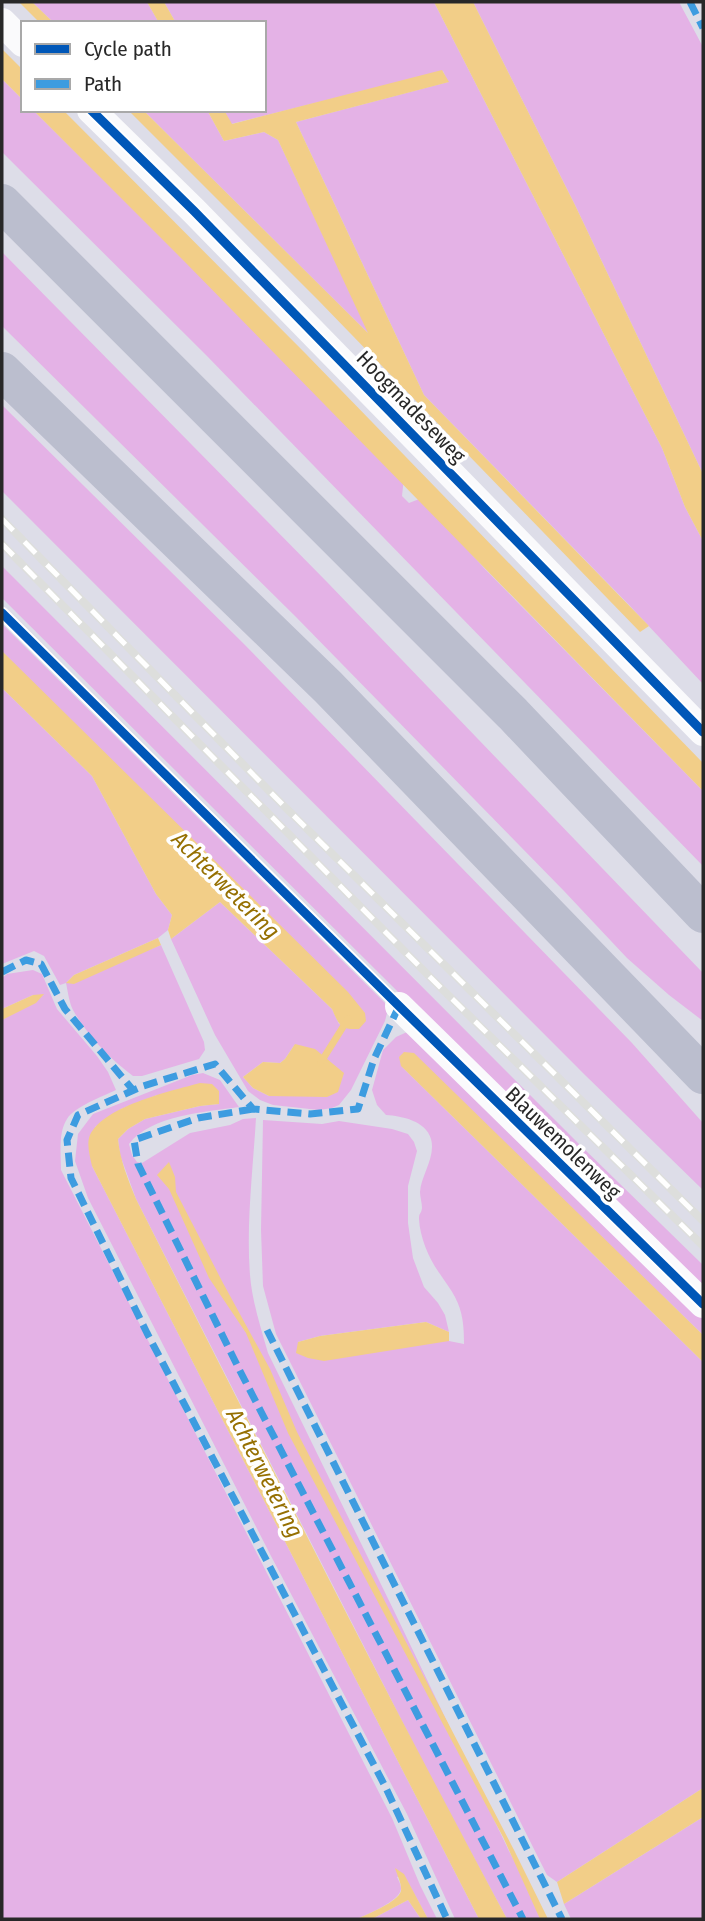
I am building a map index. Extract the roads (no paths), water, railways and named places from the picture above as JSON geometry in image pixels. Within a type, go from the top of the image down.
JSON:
[{"type":"highway","points":[[2,203],[503,705],[703,914]]},
{"type":"highway","points":[[2,371],[328,687],[703,1076]]},
{"type":"street","points":[[2,22],[21,41]]},
{"type":"street","name":"Hoogmadeseweg","points":[[94,112],[703,732]]},
{"type":"street","name":"Blauwemolenweg","points":[[399,1006],[703,1304]]},
{"type":"water","points":[[19,2],[32,2],[52,21],[38,21]]},
{"type":"water","points":[[147,2],[164,2],[175,21],[158,21]]},
{"type":"water","points":[[434,2],[473,2],[575,205],[703,474],[703,541],[685,507],[662,448]]},
{"type":"water","points":[[2,49],[21,68],[21,98],[2,79]]},
{"type":"water","points":[[442,70],[449,82],[296,122],[424,395],[649,626],[640,632],[318,300],[130,112],[145,112],[368,333],[278,140],[264,132],[224,141],[208,112],[225,112],[232,124]]},
{"type":"water","points":[[35,112],[65,112],[306,354],[703,763],[703,791]]},
{"type":"water","points":[[2,651],[348,992],[365,1013],[366,1021],[359,1029],[348,1029],[341,1025],[332,1009],[220,902],[171,939],[168,930],[172,915],[156,894],[92,776],[2,688]]},
{"type":"water","points":[[158,938],[161,945],[74,984],[66,983],[74,975]]},
{"type":"water","points":[[44,994],[36,1003],[2,1020],[2,1009],[33,995]]},
{"type":"water","points":[[295,1044],[315,1049],[344,1073],[338,1092],[327,1097],[269,1096],[253,1088],[243,1077],[263,1062],[280,1063]]},
{"type":"water","points":[[404,1052],[414,1053],[703,1335],[703,1362],[401,1066],[399,1057]]},
{"type":"water","points":[[200,1083],[212,1084],[219,1091],[219,1104],[145,1119],[118,1139],[127,1177],[319,1560],[507,1919],[479,1919],[92,1166],[89,1138],[95,1127],[106,1117],[137,1102]]},
{"type":"water","points":[[169,1162],[175,1177],[176,1192],[270,1369],[297,1432],[548,1919],[540,1919],[503,1837],[288,1433],[246,1333],[209,1278],[169,1189],[157,1175]]},
{"type":"water","points":[[426,1322],[449,1332],[449,1341],[324,1361],[296,1353],[298,1342],[320,1336]]},
{"type":"water","points":[[703,1788],[703,1817],[564,1904],[557,1882]]},
{"type":"water","points":[[395,1868],[404,1874],[428,1919],[421,1919],[408,1900],[372,1919],[357,1919],[399,1895],[401,1885]]},
{"type":"waterway","name":"Achterwetering","points":[[321,1062],[348,1019]]},
{"type":"railway","points":[[2,519],[285,807],[703,1221]]},
{"type":"railway","points":[[2,544],[432,979],[703,1246]]}]
